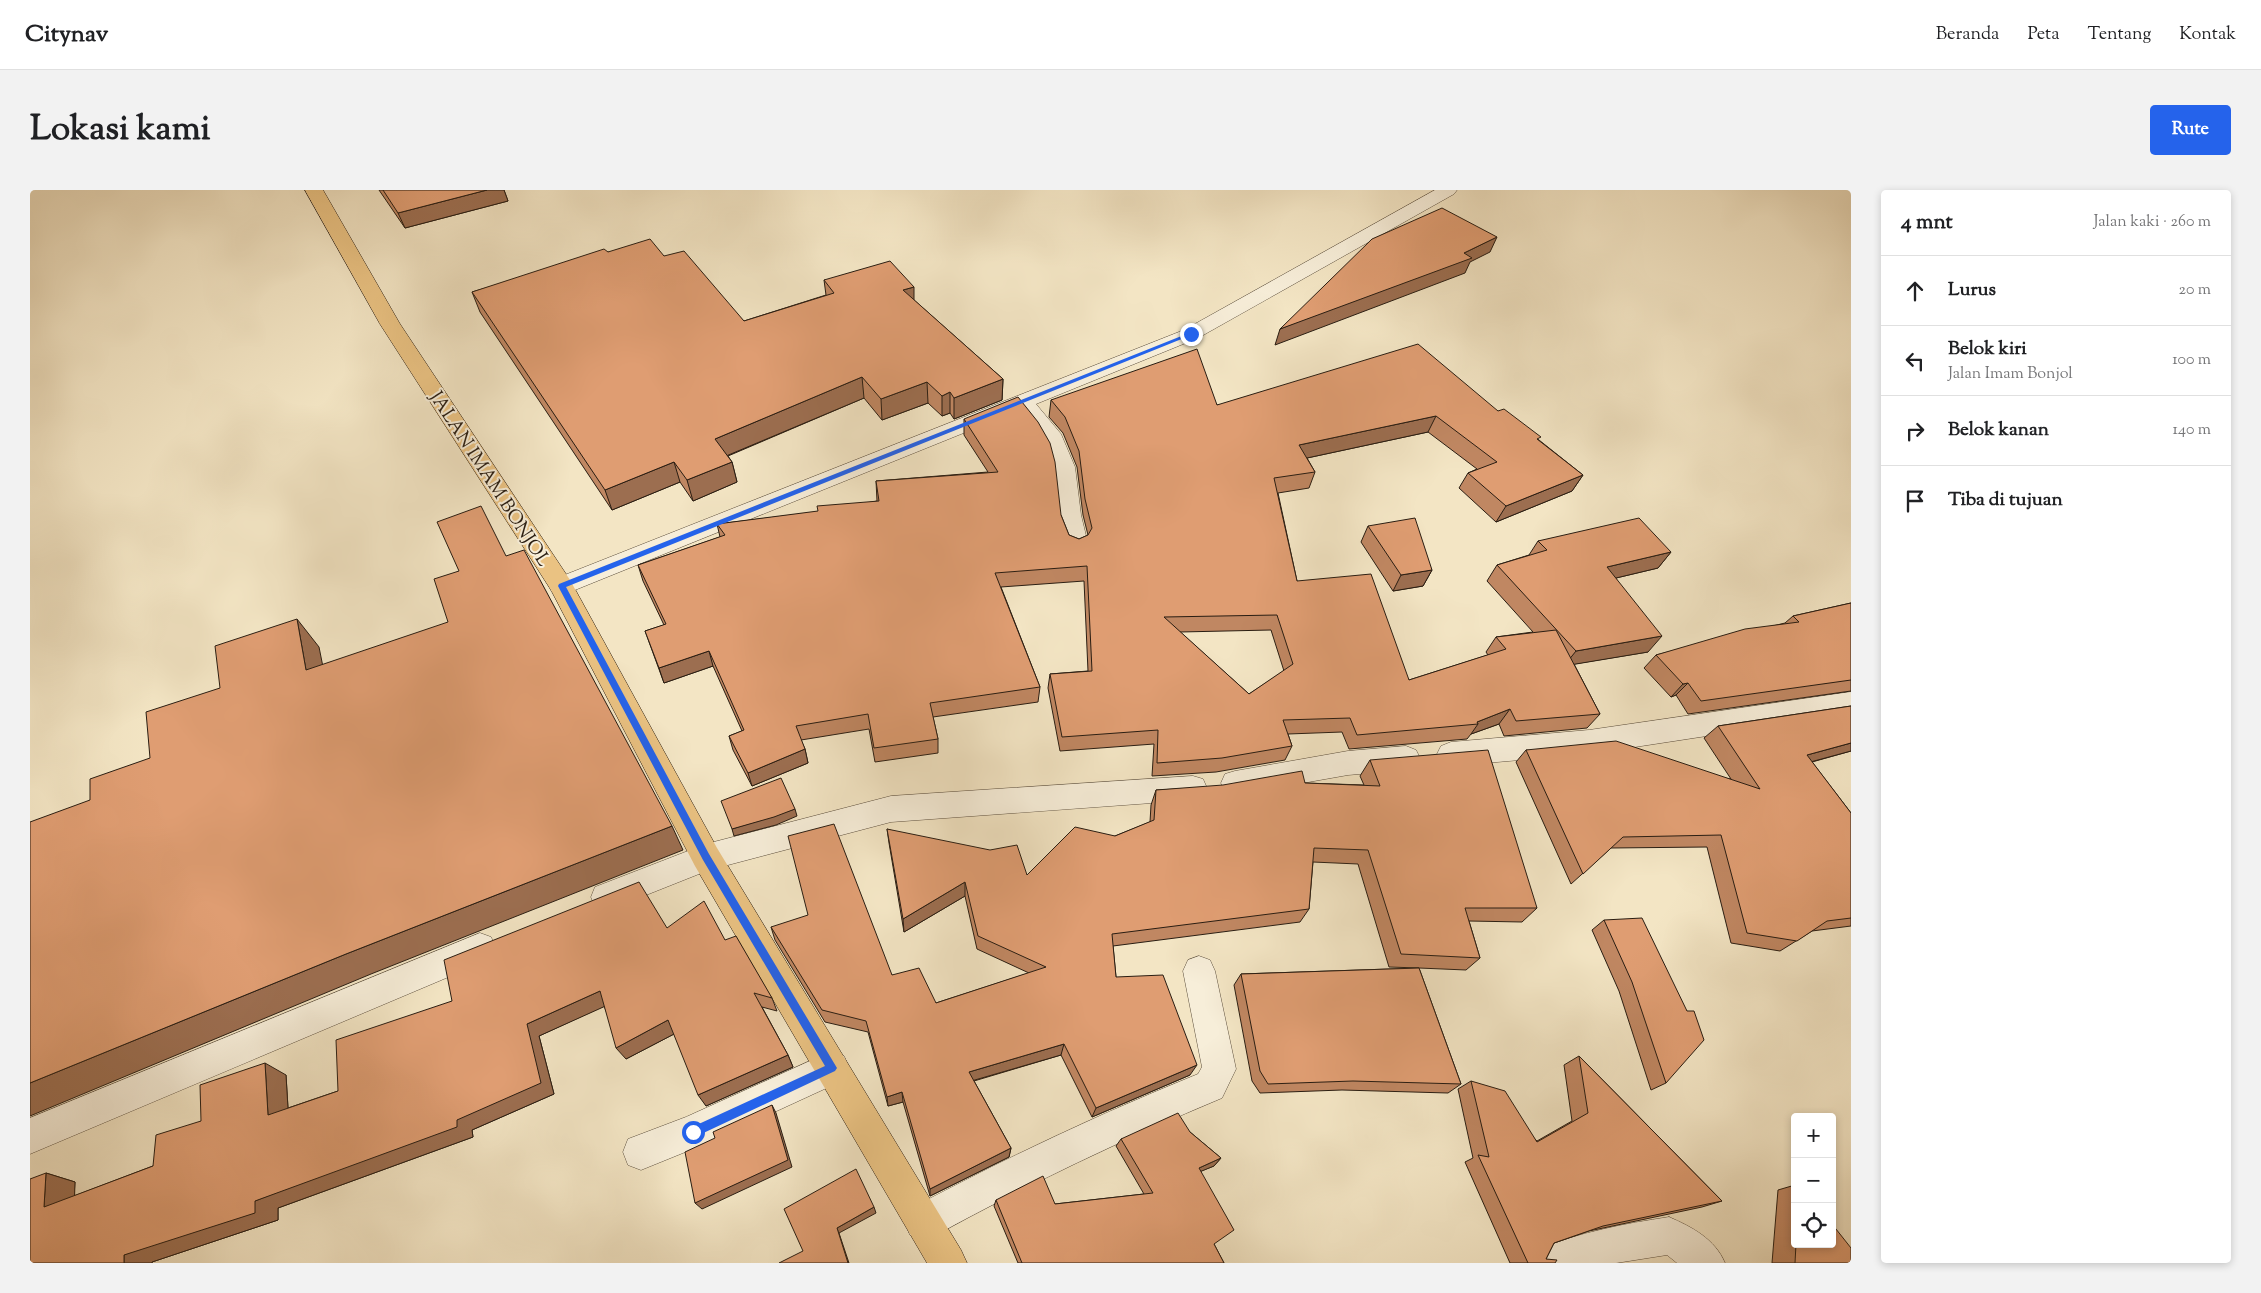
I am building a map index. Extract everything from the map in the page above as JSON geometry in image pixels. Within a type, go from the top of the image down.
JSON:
[{"type":"main road","name":"JALAN IMAM BONJOL","points":[[314,190],[390,324],[561,586],[706,857],[948,1263]]},
{"type":"street","points":[[561,586],[1191,334],[1448,190]]},
{"type":"street","points":[[1022,402],[1050,434],[1064,467],[1069,515],[1076,544]]},
{"type":"street","points":[[577,909],[706,857],[891,808],[1216,786],[1348,763],[1590,742],[1845,710]]},
{"type":"street","points":[[30,1136],[503,938]]},
{"type":"street","points":[[923,1222],[1008,1176],[1123,1122],[1210,1086],[1219,1069],[1199,971]]},
{"type":"street","points":[[641,1152],[693,1132],[832,1068]]},
{"type":"street","points":[[1551,1263],[1621,1244],[1669,1236],[1684,1244],[1706,1263]]},
{"type":"building","points":[[383,190],[487,190],[398,213]]},
{"type":"building","points":[[1442,208],[1497,237],[1464,253],[1472,258],[1280,329],[1372,239]]},
{"type":"building","points":[[650,239],[664,256],[684,251],[744,321],[834,293],[824,280],[890,261],[914,287],[903,290],[1003,379],[954,398],[950,392],[942,396],[927,382],[881,399],[862,377],[715,439],[732,462],[687,480],[674,462],[605,490],[472,292],[604,249],[608,252]]},
{"type":"building","points":[[1418,344],[1498,411],[1504,409],[1541,437],[1537,439],[1583,475],[1506,506],[1468,473],[1497,462],[1436,416],[1299,445],[1315,472],[1274,478],[1297,581],[1371,574],[1409,680],[1506,649],[1496,637],[1556,630],[1600,714],[1516,721],[1510,709],[1477,722],[1478,724],[1357,735],[1350,718],[1283,720],[1292,746],[1222,758],[1157,763],[1158,730],[1062,737],[1050,674],[1092,671],[1087,566],[995,573],[1040,687],[930,703],[938,739],[874,748],[868,714],[796,726],[805,749],[748,773],[729,736],[744,730],[709,651],[659,668],[645,631],[666,624],[638,565],[725,535],[717,524],[818,511],[817,506],[879,501],[876,481],[998,472],[964,419],[1018,397],[1038,422],[1050,443],[1055,462],[1061,515],[1069,535],[1079,539],[1088,535],[1092,528],[1085,499],[1079,451],[1065,417],[1051,400],[1197,349],[1217,405]],"holes":[[[1277,615],[1293,664],[1249,694],[1164,617]]]},
{"type":"building","points":[[481,506],[506,556],[524,550],[672,826],[346,954],[30,1083],[30,822],[90,800],[90,779],[150,758],[146,712],[220,688],[215,646],[297,619],[306,670],[448,622],[434,579],[459,571],[437,522]]},
{"type":"building","points":[[1415,518],[1432,570],[1401,575],[1368,526]]},
{"type":"building","points":[[1639,518],[1671,552],[1607,567],[1662,636],[1576,651],[1497,565],[1547,550],[1538,541]]},
{"type":"building","points":[[1851,603],[1851,680],[1701,701],[1688,683],[1683,684],[1656,655],[1745,629],[1799,622],[1793,616]]},
{"type":"building","points":[[1851,706],[1851,743],[1807,755],[1851,813],[1851,918],[1827,921],[1797,941],[1747,933],[1721,835],[1623,837],[1583,874],[1526,750],[1616,741],[1760,789],[1718,726]]},
{"type":"building","points":[[1488,750],[1537,908],[1465,908],[1480,958],[1401,954],[1368,850],[1314,848],[1309,909],[1112,934],[1116,977],[1163,975],[1197,1065],[1096,1108],[1064,1044],[969,1072],[1011,1148],[930,1189],[902,1092],[887,1097],[866,1021],[822,1010],[771,927],[808,915],[788,836],[834,824],[892,975],[919,968],[936,1003],[1046,967],[978,936],[965,882],[903,919],[887,829],[990,850],[1017,845],[1027,875],[1075,827],[1115,836],[1154,820],[1156,790],[1223,785],[1302,771],[1305,783],[1380,786],[1370,760]]},
{"type":"building","points":[[781,778],[795,809],[732,829],[721,801]]},
{"type":"building","points":[[639,882],[667,928],[704,901],[725,940],[736,936],[772,998],[754,993],[788,1055],[698,1095],[668,1020],[616,1048],[600,991],[527,1024],[541,1083],[457,1120],[457,1127],[255,1201],[255,1213],[124,1255],[124,1263],[30,1263],[30,1179],[46,1173],[44,1207],[153,1166],[156,1135],[201,1121],[200,1085],[265,1063],[268,1115],[338,1091],[336,1040],[452,1001],[444,960]]},
{"type":"building","points":[[1642,918],[1687,1011],[1694,1011],[1704,1040],[1666,1083],[1632,982],[1604,920]]},
{"type":"building","points":[[1419,968],[1461,1084],[1353,1081],[1268,1084],[1260,1071],[1241,974]]},
{"type":"building","points":[[1579,1056],[1722,1201],[1603,1226],[1554,1243],[1546,1259],[1557,1260],[1555,1263],[1528,1263],[1478,1155],[1489,1157],[1471,1081],[1505,1091],[1537,1142],[1588,1113]]},
{"type":"building","points":[[772,1105],[788,1160],[695,1203],[685,1152],[715,1138],[713,1132]]},
{"type":"building","points":[[1178,1113],[1190,1132],[1221,1158],[1199,1168],[1234,1230],[1214,1244],[1224,1263],[1022,1263],[996,1200],[1043,1176],[1055,1204],[1153,1193],[1121,1139]]},
{"type":"building","points":[[856,1169],[874,1207],[837,1228],[848,1263],[779,1263],[803,1251],[784,1209]]},
{"type":"building","points":[[1836,1229],[1851,1248],[1851,1263],[1795,1263],[1796,1248],[1836,1248]]},
{"type":"route","points":[[693,1132],[832,1068],[706,857],[561,586],[1191,334]]}]
